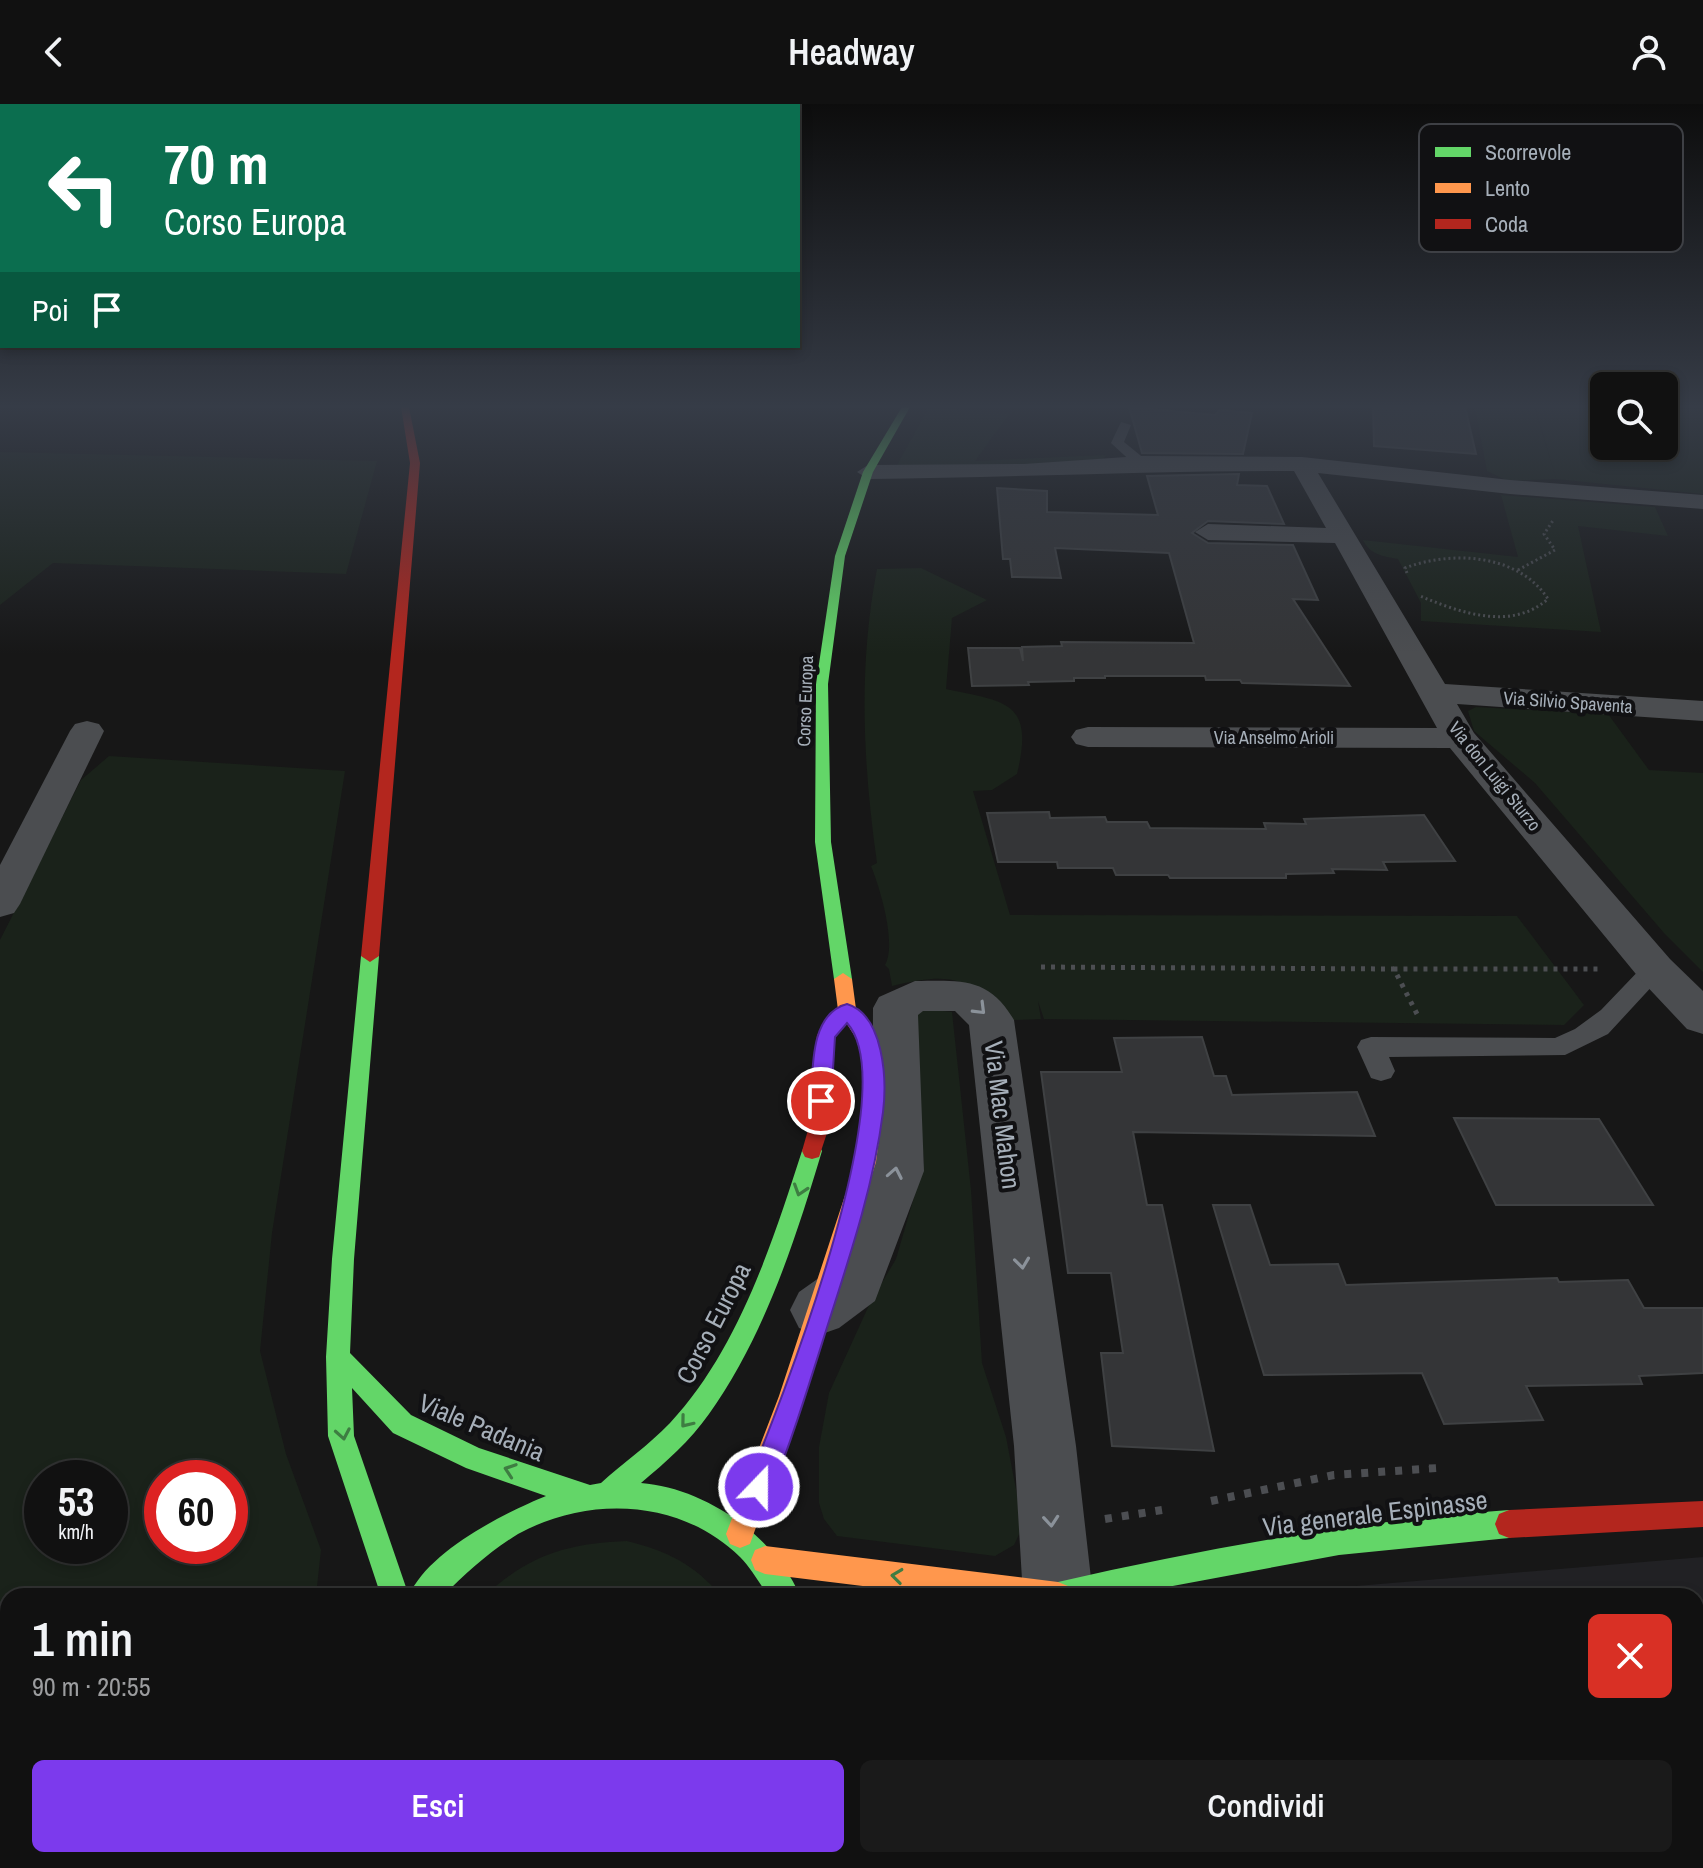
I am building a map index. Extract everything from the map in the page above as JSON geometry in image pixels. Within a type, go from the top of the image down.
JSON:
[{"type":"street","points":[[392,1588],[341,1436],[338,1357],[343,1259],[413,489]]},
{"type":"street","name":"Corso Europa","points":[[740,1534],[778,1441],[854,1211],[874,1109],[873,1068],[865,1030],[847,1010],[823,842],[822,684],[840,556],[862,489]]},
{"type":"street","name":"Via don Luigi Sturzo","points":[[1317,489],[1460,738],[1655,969],[1703,1018]]},
{"type":"street","points":[[1540,489],[1703,502]]},
{"type":"street","points":[[1208,532],[1346,536]]},
{"type":"street","name":"Via Silvio Spaventa","points":[[1432,693],[1703,711]]},
{"type":"street","points":[[0,904],[87,731]]},
{"type":"street","name":"Via Anselmo Arioli","points":[[1088,737],[1460,738]]},
{"type":"street","name":"Via Mac Mahon","points":[[819,1310],[855,1284],[898,1171],[895,1008],[915,996],[966,996],[991,1020],[1045,1446],[1057,1588]]},
{"type":"street","name":"Corso Europa","points":[[610,1492],[680,1431],[714,1387],[766,1279],[799,1195],[818,1130],[826,1035],[847,1010]]},
{"type":"street","name":"Viale Padania","points":[[338,1357],[402,1424],[475,1459],[583,1495]]},
{"type":"street","points":[[430,1588],[457,1558],[519,1517],[583,1495],[610,1492],[646,1494],[679,1501],[711,1515],[740,1534],[765,1560],[781,1588]]},
{"type":"street","name":"Via generale Espinasse","points":[[1092,1588],[1193,1564],[1436,1528],[1703,1514]]},
{"type":"street","name":"Via generale Espinasse","points":[[765,1560],[993,1588]]},
{"type":"lane","points":[[1381,1071],[1371,1047],[1555,1048],[1575,1043],[1616,1014],[1655,969]]},
{"type":"path","points":[[1517,571],[1555,550],[1544,534],[1557,516]]},
{"type":"path","points":[[1411,582],[1405,568],[1439,558],[1461,558],[1517,571],[1544,587],[1548,599],[1540,609],[1520,615],[1479,614],[1447,608],[1418,595]]},
{"type":"path","points":[[1041,967],[1655,969]]},
{"type":"path","points":[[1394,969],[1433,1047]]},
{"type":"shaded area","points":[[0,489],[369,489],[346,574],[53,563],[0,605]]},
{"type":"shaded area","points":[[1657,489],[1703,489],[1703,494]]},
{"type":"shaded area","points":[[1501,495],[1655,507],[1668,536],[1578,526],[1601,632],[1421,621],[1421,603],[1398,559],[1373,552],[1363,540],[1518,557]]},
{"type":"shaded area","points":[[921,568],[987,600],[952,618],[946,689],[999,702],[1018,718],[1022,731],[1017,774],[992,790],[973,791],[1010,915],[1517,916],[1584,1005],[1564,1025],[1044,1019],[1038,1001],[1041,1019],[1014,1020],[983,995],[959,982],[931,979],[892,986],[889,969],[885,965],[889,944],[886,916],[871,866],[877,863],[866,752],[867,642],[877,569]]},
{"type":"shaded area","points":[[1476,707],[1608,714],[1649,770],[1703,773],[1703,972],[1664,933],[1535,783],[1474,731],[1468,711]]},
{"type":"shaded area","points":[[109,756],[345,771],[272,1233],[260,1351],[286,1454],[321,1550],[317,1588],[0,1588],[0,940],[81,780]]},
{"type":"shaded area","points":[[927,1009],[952,1012],[971,1190],[982,1363],[1006,1437],[1023,1526],[1014,1545],[995,1556],[837,1536],[824,1519],[819,1503],[819,1447],[829,1393],[870,1303],[896,1259],[924,1163],[912,1021],[917,1013]]},
{"type":"shaded area","points":[[627,1541],[655,1549],[690,1567],[714,1588],[494,1588],[517,1570],[550,1554],[606,1542]]},
{"type":"shaded area","points":[[1703,1557],[1703,1588],[1333,1588]]},
{"type":"building","points":[[997,489],[1047,491],[1047,512],[1158,515],[1151,489],[1268,489],[1284,524],[1208,521],[1192,533],[1208,543],[1293,545],[1318,600],[1293,599],[1350,686],[1242,683],[1240,680],[1206,680],[1205,676],[1105,676],[1074,678],[1074,681],[1028,682],[1029,685],[972,686],[968,648],[1020,648],[1023,661],[1022,647],[1062,646],[1061,642],[1194,643],[1169,553],[1055,548],[1061,578],[1012,577],[1010,559],[1003,559]]},
{"type":"building","points":[[1049,812],[1050,818],[1105,817],[1107,822],[1147,822],[1150,828],[1266,829],[1264,823],[1306,824],[1304,819],[1424,815],[1455,861],[1383,862],[1387,870],[1332,869],[1334,873],[1286,874],[1286,878],[1116,875],[1113,868],[1058,868],[1057,862],[998,862],[987,813]]},
{"type":"building","points":[[1202,1037],[1214,1076],[1226,1076],[1232,1095],[1357,1092],[1375,1136],[1133,1132],[1147,1205],[1162,1205],[1214,1451],[1112,1446],[1101,1353],[1123,1353],[1111,1273],[1068,1273],[1041,1072],[1122,1072],[1114,1038]]},
{"type":"building","points":[[1454,1118],[1599,1119],[1653,1205],[1496,1205]]},
{"type":"building","points":[[1213,1205],[1250,1205],[1270,1265],[1338,1264],[1346,1285],[1557,1278],[1559,1282],[1628,1280],[1644,1308],[1703,1308],[1703,1373],[1639,1376],[1642,1384],[1526,1386],[1543,1420],[1444,1424],[1422,1373],[1264,1375]]},
{"type":"traffic: fast","points":[[843,979],[823,842],[822,684],[840,556],[862,489]]},
{"type":"traffic: fast","points":[[370,956],[343,1259],[338,1357],[341,1436],[392,1588]]},
{"type":"traffic: fast","points":[[610,1492],[679,1432],[721,1374],[775,1259],[812,1151]]},
{"type":"traffic: fast","points":[[338,1357],[402,1424],[475,1459],[583,1495]]},
{"type":"traffic: fast","points":[[431,1588],[464,1556],[510,1524],[559,1504],[610,1494],[660,1498],[707,1515],[750,1547],[780,1588]]},
{"type":"traffic: fast","points":[[1094,1588],[1339,1541],[1509,1524]]},
{"type":"traffic: slow","points":[[740,1534],[791,1396],[866,1162],[874,1100],[872,1060],[865,1037],[847,1010],[843,979]]},
{"type":"traffic: slow","points":[[765,1560],[993,1588]]},
{"type":"traffic: jam","points":[[370,956],[413,489]]},
{"type":"traffic: jam","points":[[812,1151],[818,1130],[826,1035],[847,1010]]},
{"type":"traffic: jam","points":[[1509,1524],[1703,1514]]},
{"type":"route","points":[[759,1487],[778,1441],[854,1211],[874,1109],[873,1068],[865,1030],[847,1010],[826,1035],[821,1101]]}]
